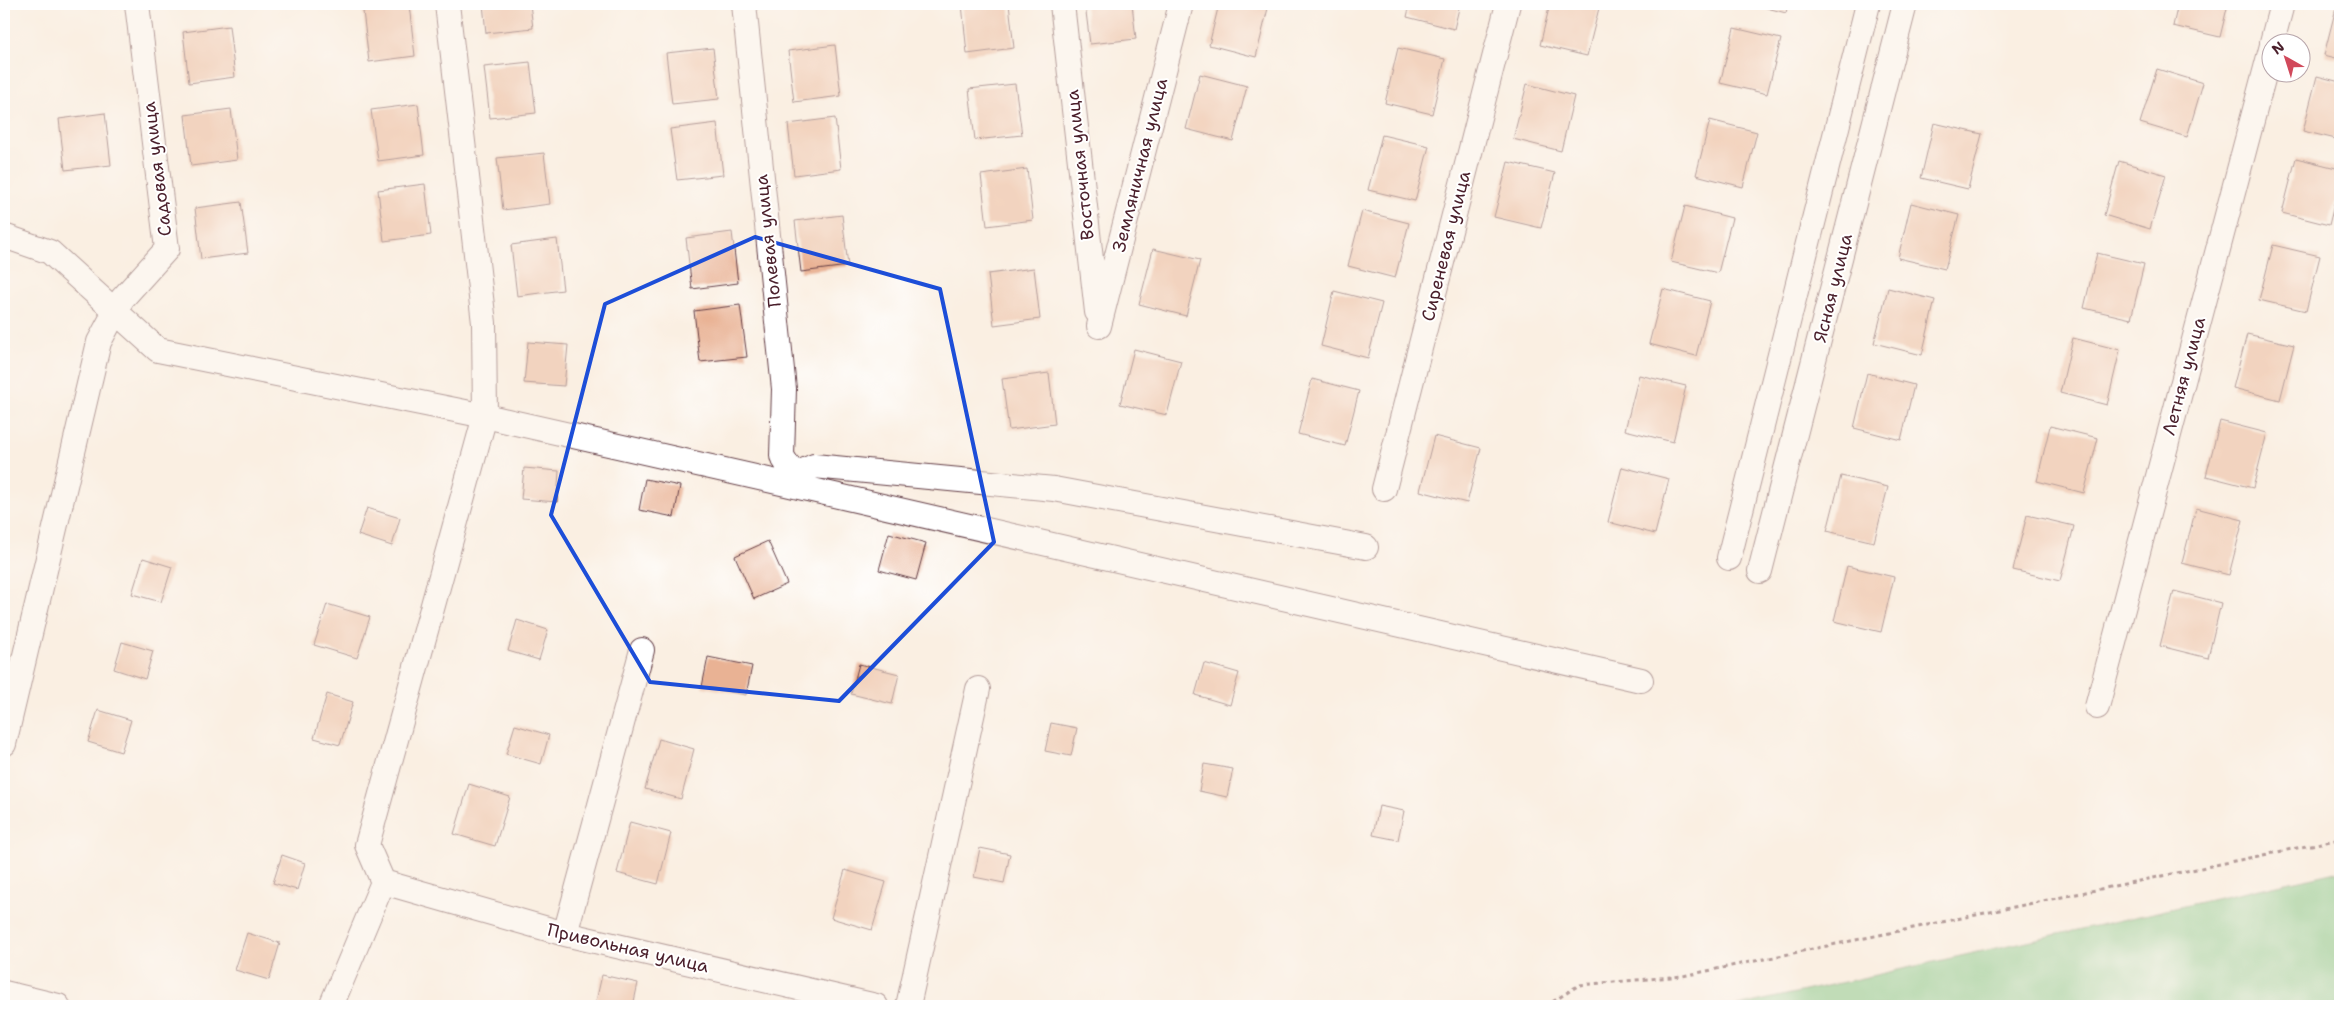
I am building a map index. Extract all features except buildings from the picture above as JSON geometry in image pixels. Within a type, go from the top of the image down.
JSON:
[{"type":"street","name":"Садовая улица","points":[[4,744],[99,342],[122,299],[167,249],[137,4]]},
{"type":"street","points":[[331,1006],[383,882],[367,845],[485,416],[484,323],[447,4]]},
{"type":"street","name":"Полевая улица","points":[[744,4],[784,389],[782,456],[790,480]]},
{"type":"street","name":"Восточная улица","points":[[1062,4],[1099,326]]},
{"type":"street","name":"Земляничная улица","points":[[1099,326],[1181,4]]},
{"type":"street","name":"Сиреневая улица","points":[[1384,489],[1508,4]]},
{"type":"street","name":"Ясная улица","points":[[1729,558],[1868,4]]},
{"type":"street","name":"Ясная улица","points":[[1760,571],[1905,4]]},
{"type":"street","name":"Летняя улица","points":[[2275,32],[2282,4]]},
{"type":"street","name":"Летняя улица","points":[[2097,707],[2262,82]]},
{"type":"street","points":[[4,236],[50,252],[158,350],[790,480],[1641,680]]},
{"type":"street","points":[[790,480],[814,466],[1054,489],[1366,547]]},
{"type":"street","points":[[565,934],[642,650]]},
{"type":"street","points":[[908,1006],[978,689]]},
{"type":"street","name":"Привольная улица","points":[[383,882],[565,934],[876,1006]]},
{"type":"street","points":[[4,992],[58,1006]]},
{"type":"path","points":[[1546,1006],[1579,985],[1683,976],[2340,840]]},
{"type":"highlighted area","points":[[755,237],[940,289],[994,542],[839,701],[650,682],[551,515],[605,304]]},
{"type":"green space","points":[[2340,871],[2340,1006],[1737,1006]]}]
